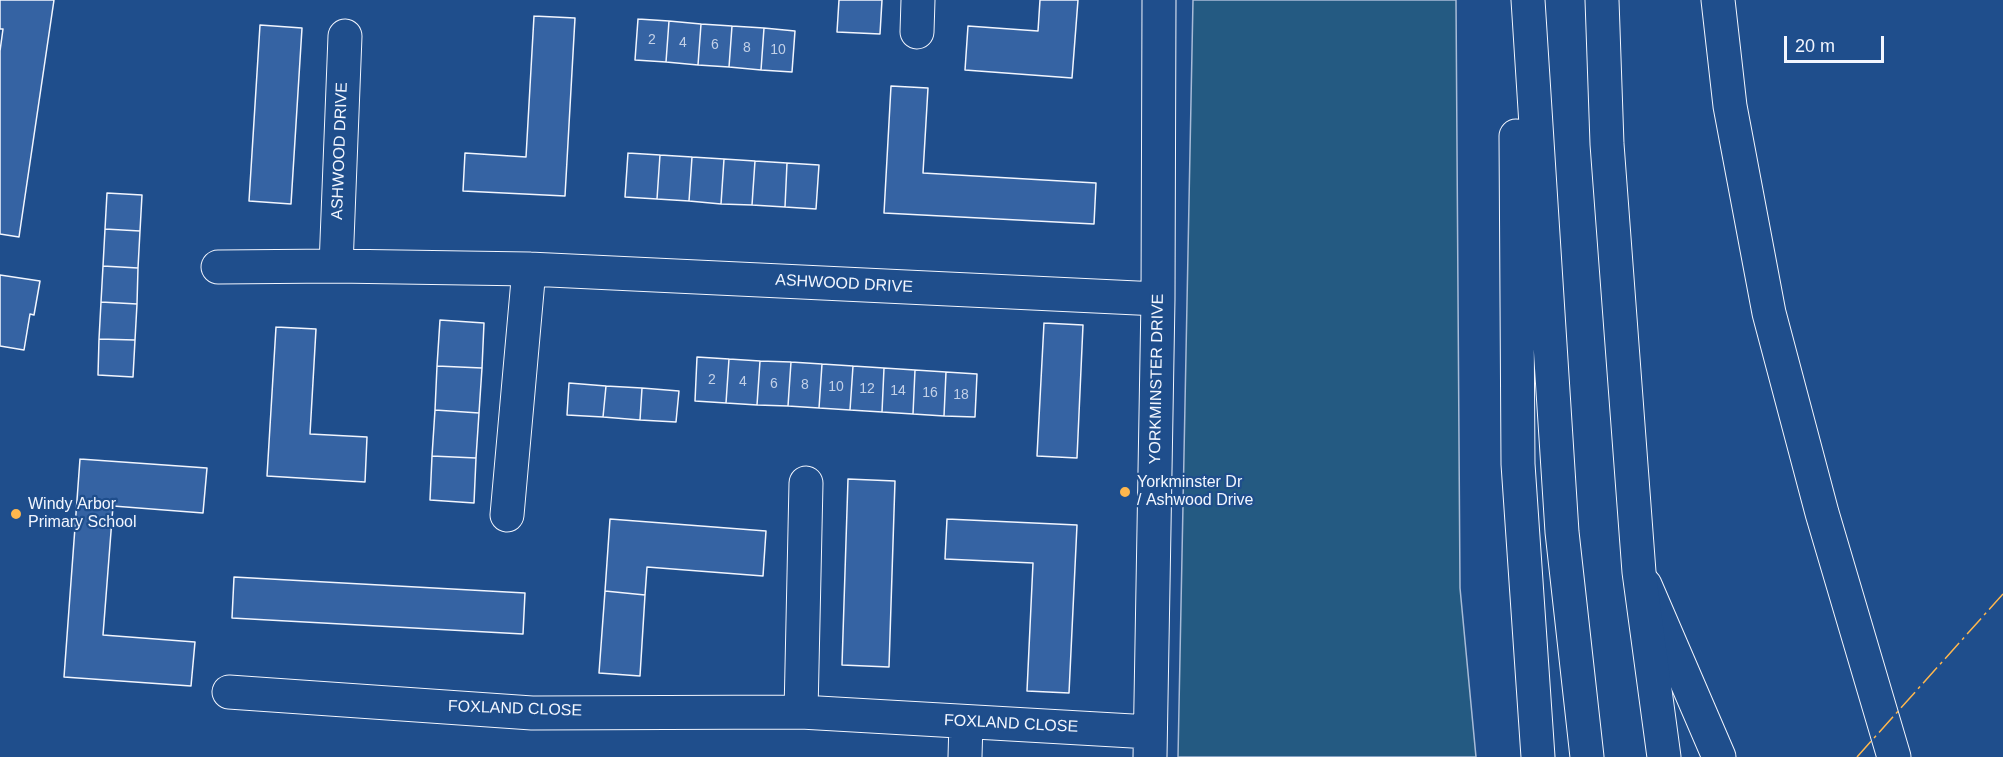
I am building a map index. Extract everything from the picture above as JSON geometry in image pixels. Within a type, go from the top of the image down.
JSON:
[{"type":"main road","name":"YORKMINSTER DRIVE","points":[[1150,744],[1158,299],[1159,0]]},
{"type":"main road","points":[[1516,0],[1518,464],[1538,757]]},
{"type":"main road","points":[[1528,0],[1562,532],[1587,757]]},
{"type":"main road","points":[[1602,0],[1606,144],[1639,572],[1664,757]]},
{"type":"main road","points":[[1718,0],[1730,106],[1769,313],[1822,513],[1893,757]]},
{"type":"main road","name":"ASHWOOD DRIVE","points":[[336,266],[345,36]]},
{"type":"main road","name":"ASHWOOD DRIVE","points":[[218,267],[336,266],[529,270],[1158,299]]},
{"type":"main road","points":[[507,515],[529,270]]},
{"type":"main road","points":[[801,712],[806,483]]},
{"type":"main road","points":[[1639,572],[1719,757]]},
{"type":"main road","name":"FOXLAND CLOSE","points":[[229,693],[532,713],[801,712],[966,722],[1150,744]]},
{"type":"main road","points":[[965,757],[966,722]]},
{"type":"shaded area","points":[[1193,0],[1456,0],[1460,588],[1476,757],[1178,757]]},
{"type":"building","points":[[0,0],[54,0],[19,237],[0,234],[0,51],[3,29],[0,29]]},
{"type":"building","points":[[839,0],[882,0],[880,34],[837,32]]},
{"type":"building","points":[[1040,0],[1078,0],[1072,78],[965,70],[968,26],[1038,31]]},
{"type":"building","points":[[534,16],[575,18],[565,196],[463,191],[465,153],[526,157]]},
{"type":"building","points":[[638,19],[669,21],[666,62],[635,60]]},
{"type":"building","points":[[669,21],[701,24],[698,65],[666,62]]},
{"type":"building","points":[[701,24],[732,26],[729,67],[698,65]]},
{"type":"building","points":[[260,25],[302,28],[291,204],[249,201]]},
{"type":"building","points":[[732,26],[764,28],[761,70],[729,67]]},
{"type":"building","points":[[764,28],[795,31],[792,72],[761,70]]},
{"type":"building","points":[[891,86],[928,88],[923,173],[1096,183],[1094,224],[884,213]]},
{"type":"building","points":[[628,153],[660,155],[657,199],[625,197]]},
{"type":"building","points":[[660,155],[692,157],[689,201],[657,199]]},
{"type":"building","points":[[692,157],[724,159],[721,204],[689,201]]},
{"type":"building","points":[[724,159],[755,161],[752,205],[721,204]]},
{"type":"building","points":[[755,161],[787,163],[785,207],[752,205]]},
{"type":"building","points":[[787,163],[819,165],[816,209],[785,207]]},
{"type":"building","points":[[107,193],[142,195],[140,231],[105,229]]},
{"type":"building","points":[[105,229],[140,231],[138,268],[103,266]]},
{"type":"building","points":[[103,266],[138,268],[137,304],[101,302]]},
{"type":"building","points":[[0,275],[40,281],[34,315],[30,314],[24,350],[0,346]]},
{"type":"building","points":[[101,302],[137,304],[135,340],[99,339]]},
{"type":"building","points":[[440,320],[484,323],[482,368],[437,366]]},
{"type":"building","points":[[1044,323],[1083,325],[1077,458],[1037,456]]},
{"type":"building","points":[[276,327],[316,329],[310,434],[367,437],[365,482],[267,476]]},
{"type":"building","points":[[99,339],[135,340],[133,377],[98,375]]},
{"type":"building","points":[[697,357],[729,359],[726,403],[695,401]]},
{"type":"building","points":[[729,359],[760,361],[757,405],[726,403]]},
{"type":"building","points":[[760,361],[791,362],[788,406],[757,405]]},
{"type":"building","points":[[791,362],[822,364],[819,408],[788,406]]},
{"type":"building","points":[[822,364],[853,366],[850,410],[819,408]]},
{"type":"building","points":[[437,366],[482,368],[479,413],[435,410]]},
{"type":"building","points":[[853,366],[884,368],[882,412],[850,410]]},
{"type":"building","points":[[884,368],[915,370],[913,414],[882,412]]},
{"type":"building","points":[[915,370],[946,372],[944,416],[913,414]]},
{"type":"building","points":[[946,372],[977,374],[975,417],[944,416]]},
{"type":"building","points":[[569,383],[606,386],[603,417],[567,415]]},
{"type":"building","points":[[606,386],[642,388],[640,420],[603,417]]},
{"type":"building","points":[[642,388],[679,391],[676,422],[640,420]]},
{"type":"building","points":[[435,410],[479,413],[476,458],[432,456]]},
{"type":"building","points":[[432,456],[476,458],[474,503],[430,500]]},
{"type":"building","points":[[80,459],[207,468],[203,513],[113,506],[103,635],[195,642],[191,686],[64,677]]},
{"type":"building","points":[[848,479],[895,481],[889,667],[842,665]]},
{"type":"building","points":[[610,519],[766,531],[763,576],[647,567],[645,595],[605,591]]},
{"type":"building","points":[[947,519],[1077,525],[1069,693],[1027,691],[1033,563],[945,559]]},
{"type":"building","points":[[234,577],[525,593],[523,634],[232,618]]},
{"type":"building","points":[[605,591],[645,595],[640,676],[599,673]]},
{"type":"power","points":[[1857,757],[2003,594]]},
{"type":"place","name":"Yorkminster Dr / Ashwood Drive","points":[[1125,492]]},
{"type":"place","name":"Windy Arbor Primary School","points":[[16,514]]}]
